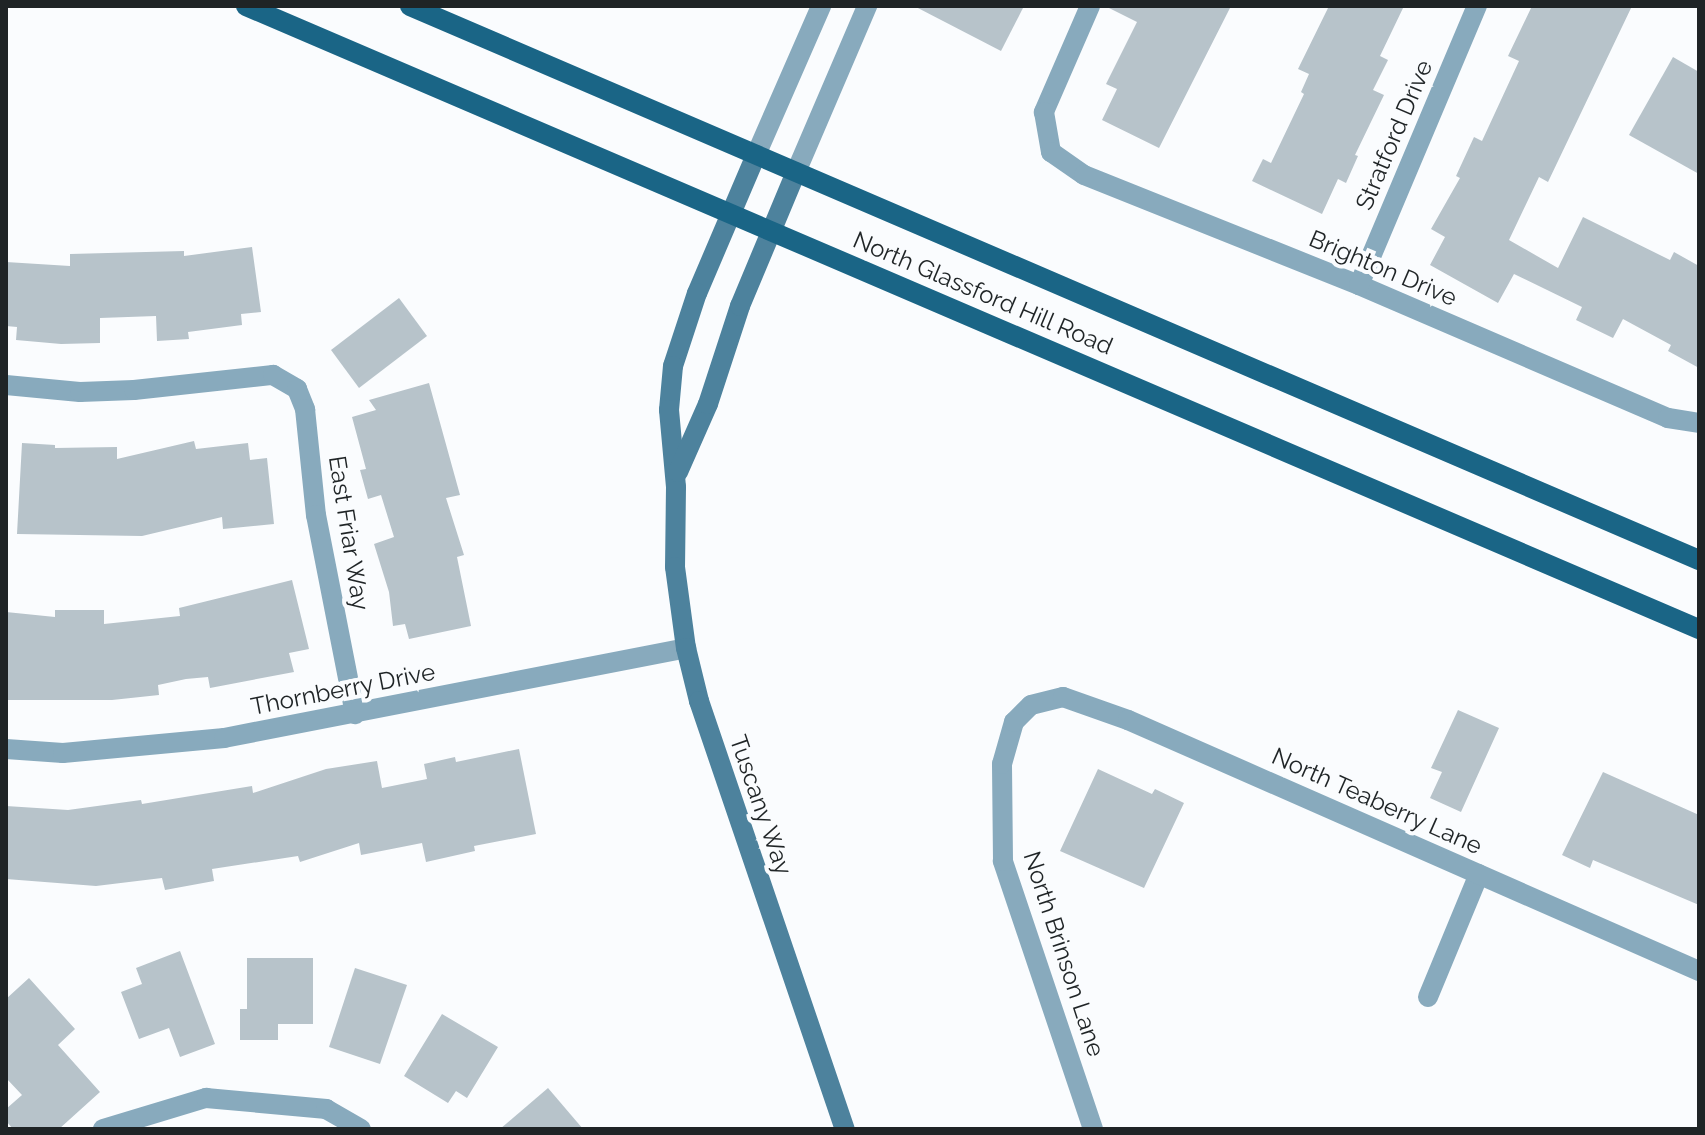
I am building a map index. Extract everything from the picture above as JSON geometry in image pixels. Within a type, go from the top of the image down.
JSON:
[{"type":"main road","name":"North Glassford Hill Road","points":[[246,6],[1699,629]]},
{"type":"main road","name":"North Glassford Hill Road","points":[[410,6],[1699,560]]},
{"type":"street","points":[[756,155],[821,6]]},
{"type":"street","points":[[796,172],[867,6]]},
{"type":"street","name":"Brighton Drive","points":[[1090,6],[1044,112],[1051,152],[1084,175],[1359,285],[1668,418],[1699,423]]},
{"type":"street","name":"Stratford Drive","points":[[1359,285],[1477,6]]},
{"type":"street","name":"Tuscany Way","points":[[756,155],[697,293],[673,366],[669,410],[676,487],[675,567],[686,648],[717,759],[845,1129]]},
{"type":"street","name":"Tuscany Way","points":[[676,487],[684,455],[708,404],[729,335],[796,172]]},
{"type":"street","name":"East Friar Way","points":[[6,385],[80,392],[134,390],[273,375],[297,389],[305,409],[316,515],[355,714]]},
{"type":"street","name":"Thornberry Drive","points":[[6,749],[63,753],[224,738],[686,648]]},
{"type":"street","name":"North Teaberry Lane","points":[[1031,705],[1063,697],[1128,720],[1699,971]]},
{"type":"street","name":"North Brinson Lane","points":[[1031,705],[1014,722],[1002,764],[1003,861],[1093,1129]]},
{"type":"street","points":[[1428,997],[1479,874]]},
{"type":"street","points":[[103,1129],[206,1098],[326,1109],[361,1129]]},
{"type":"building","points":[[914,6],[1024,6],[1001,51]]},
{"type":"building","points":[[1105,6],[1231,6],[1159,148],[1102,120],[1117,89],[1106,84],[1137,22]]},
{"type":"building","points":[[1329,6],[1404,6],[1380,56],[1388,60],[1373,90],[1384,95],[1355,155],[1358,156],[1346,183],[1338,179],[1322,214],[1252,181],[1263,159],[1271,163],[1304,94],[1301,92],[1309,74],[1298,69]]},
{"type":"building","points":[[1532,6],[1632,6],[1548,182],[1539,177],[1509,240],[1558,268],[1583,217],[1670,260],[1674,252],[1699,266],[1699,368],[1668,351],[1671,345],[1623,319],[1613,338],[1576,320],[1582,307],[1514,274],[1498,303],[1430,265],[1445,237],[1431,229],[1460,178],[1456,176],[1474,137],[1482,141],[1519,61],[1508,56]]},
{"type":"building","points":[[1673,57],[1699,72],[1699,174],[1629,135]]},
{"type":"building","points":[[252,247],[261,312],[241,314],[242,325],[188,332],[189,339],[157,341],[156,316],[100,318],[100,343],[61,344],[16,340],[17,327],[6,326],[6,262],[70,266],[70,254],[184,251],[184,256]]},
{"type":"building","points":[[399,298],[427,336],[359,388],[331,350]]},
{"type":"building","points":[[429,383],[460,495],[446,498],[464,555],[457,557],[471,626],[409,639],[405,624],[393,626],[389,592],[374,544],[394,537],[381,495],[368,499],[360,470],[366,469],[352,417],[376,410],[369,400]]},
{"type":"building","points":[[194,441],[196,449],[248,443],[250,460],[267,458],[274,524],[223,529],[222,517],[142,536],[17,534],[22,443],[55,445],[55,448],[117,447],[117,459]]},
{"type":"building","points":[[292,580],[309,649],[289,653],[294,672],[210,688],[208,677],[186,679],[158,685],[159,695],[112,700],[6,700],[6,612],[55,617],[55,610],[104,610],[104,624],[180,616],[179,608]]},
{"type":"building","points":[[1458,710],[1499,728],[1461,812],[1430,798],[1442,772],[1431,768]]},
{"type":"building","points":[[519,749],[536,834],[474,846],[475,851],[426,862],[422,843],[361,855],[359,843],[300,862],[298,856],[212,869],[214,881],[165,890],[162,878],[96,886],[6,879],[6,806],[68,810],[141,800],[142,804],[252,786],[253,793],[326,769],[377,761],[382,788],[427,779],[424,764],[455,757],[456,762]]},
{"type":"building","points":[[1098,769],[1152,794],[1155,789],[1184,803],[1144,888],[1060,851]]},
{"type":"building","points":[[1603,772],[1699,815],[1699,905],[1593,860],[1590,868],[1562,855]]},
{"type":"building","points":[[180,951],[215,1044],[180,1057],[169,1028],[139,1039],[121,992],[142,984],[136,968]]},
{"type":"building","points":[[247,958],[313,958],[313,1024],[278,1024],[278,1040],[240,1040],[240,1009],[247,1009]]},
{"type":"building","points":[[355,968],[407,985],[380,1064],[329,1047]]},
{"type":"building","points":[[29,978],[75,1029],[58,1045],[100,1092],[59,1129],[13,1129],[6,1121],[6,1109],[22,1095],[6,1078],[6,999]]},
{"type":"building","points":[[442,1014],[498,1047],[467,1098],[456,1091],[448,1103],[404,1076]]},
{"type":"building","points":[[548,1088],[583,1129],[500,1129]]}]
